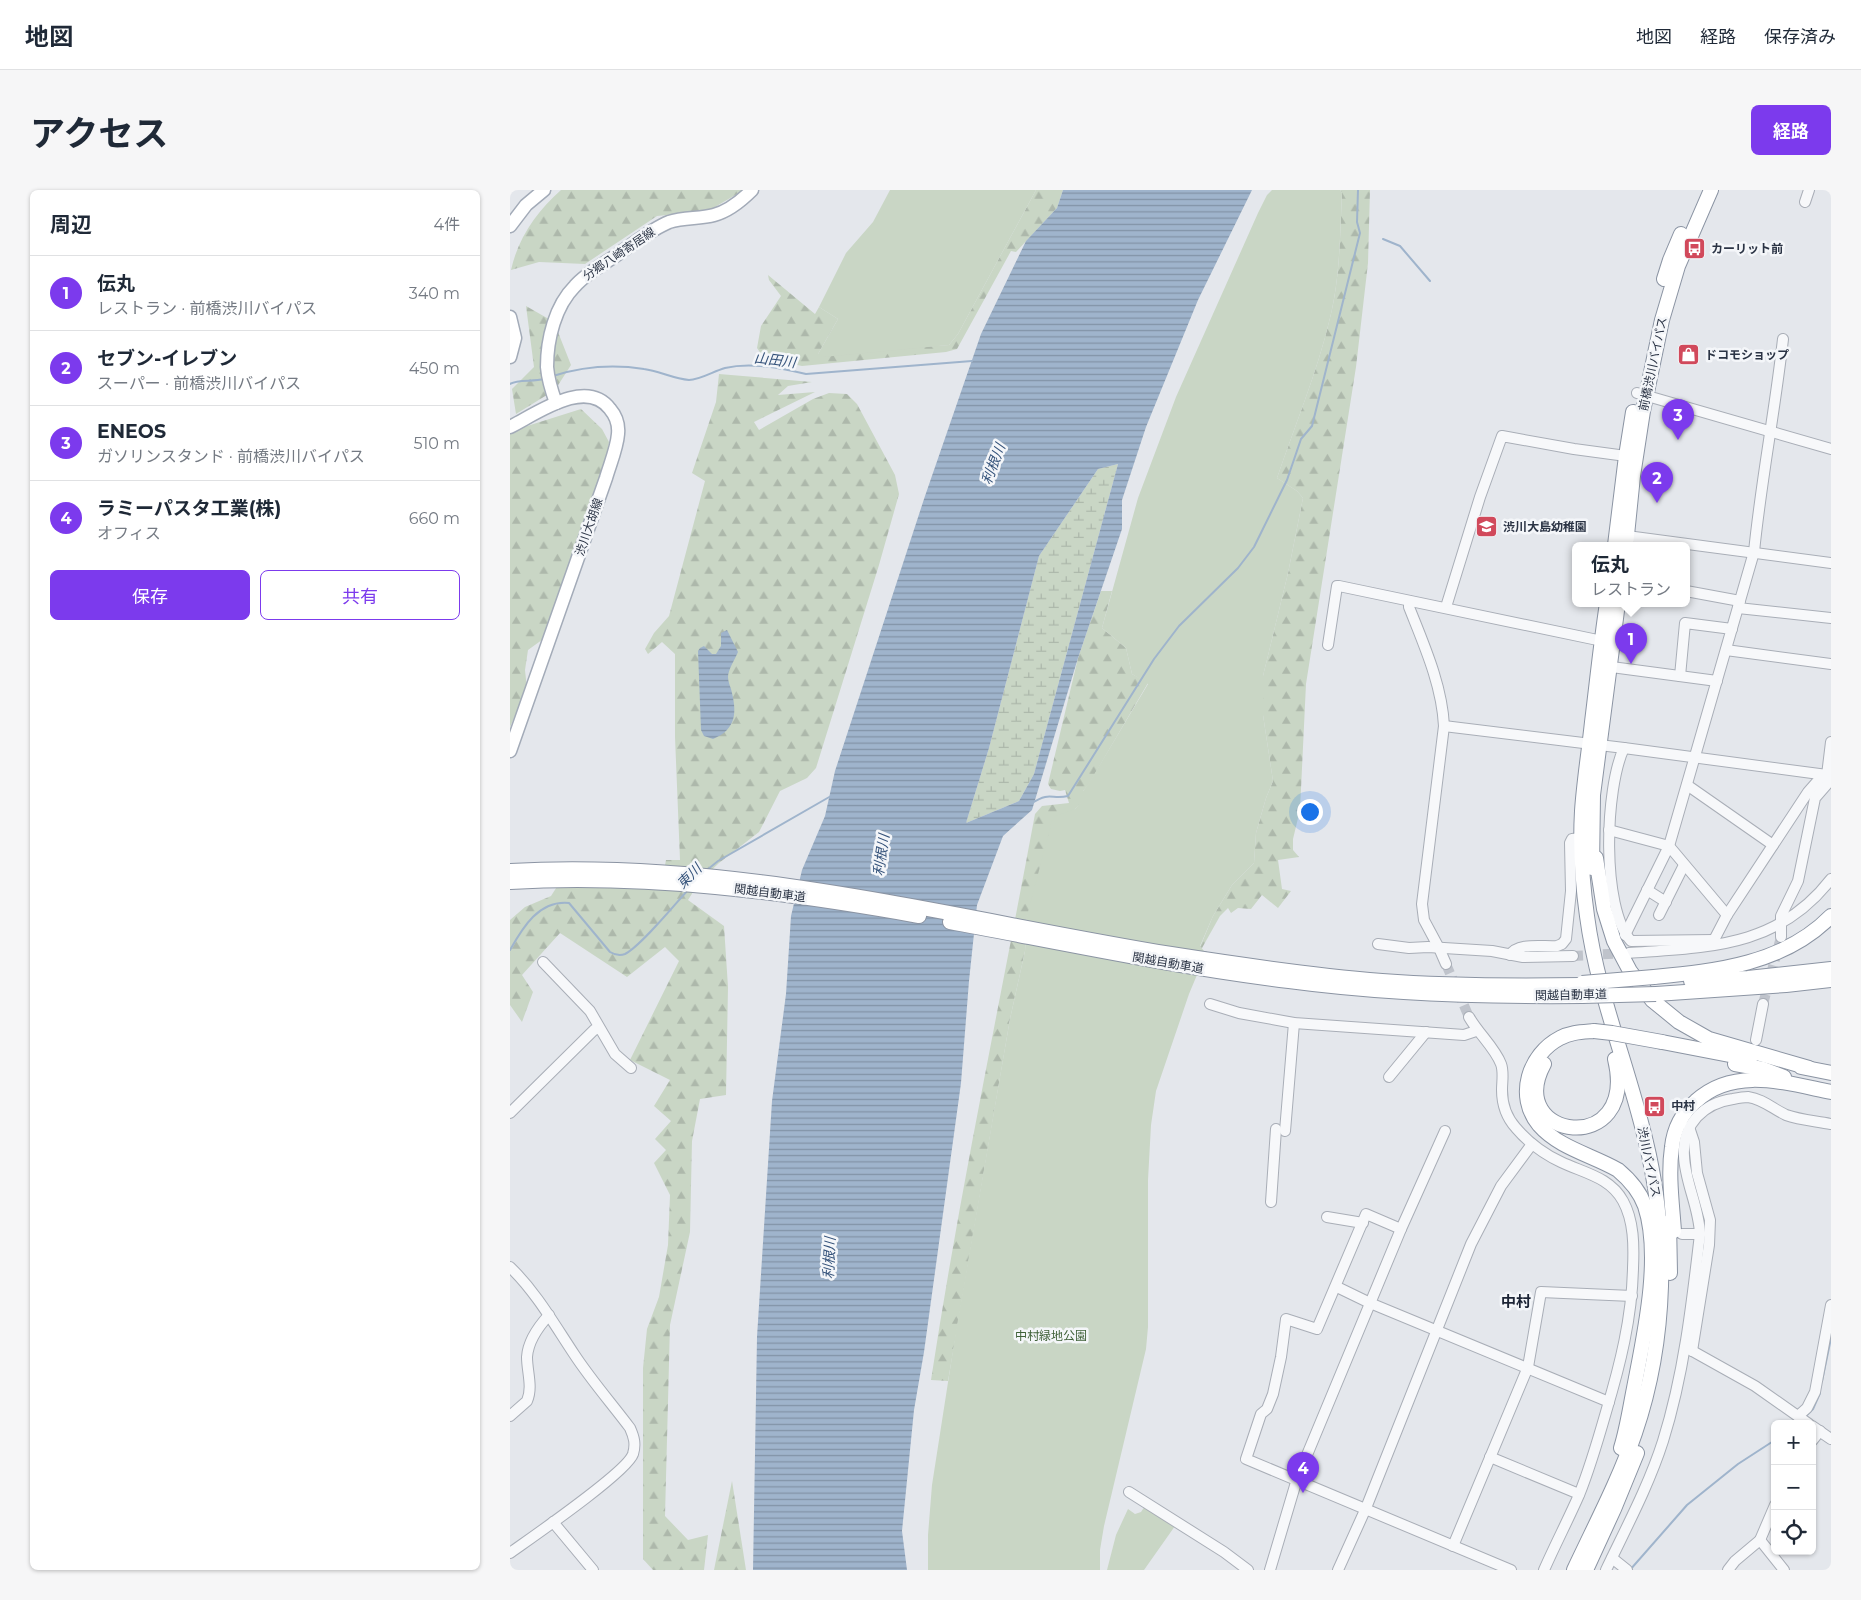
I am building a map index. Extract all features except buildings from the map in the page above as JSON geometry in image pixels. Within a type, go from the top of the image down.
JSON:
[{"type":"highway","name":"前橋渋川バイパス","points":[[1626,541],[1641,394],[1652,324],[1670,260],[1700,190]]},
{"type":"highway","name":"前橋渋川バイパス","points":[[1615,542],[1626,456],[1641,394],[1678,266],[1711,190]]},
{"type":"highway","points":[[1662,320],[1670,317],[1704,219],[1719,190]]},
{"type":"highway","points":[[1594,745],[1607,642],[1607,607]]},
{"type":"highway","points":[[1607,642],[1617,607]]},
{"type":"highway","name":"渋川バイパス","points":[[1586,1570],[1628,1477],[1650,1414],[1662,1361],[1671,1268],[1669,1220],[1660,1162],[1612,999],[1601,948],[1594,901],[1592,820],[1594,745]]},
{"type":"highway","name":"渋川バイパス","points":[[1574,1570],[1626,1456],[1643,1408],[1656,1347],[1662,1274],[1659,1223],[1651,1166],[1637,1109],[1604,999],[1590,943],[1581,838],[1582,810],[1594,745]]},
{"type":"highway","points":[[1592,820],[1601,894],[1606,918],[1622,958],[1641,987],[1666,1012],[1692,1031],[1709,1039],[1809,1068]]},
{"type":"highway","name":"関越自動車道","points":[[510,871],[622,870],[722,877],[774,883],[881,900],[1218,966],[1290,982],[1382,991],[1482,995],[1655,985],[1831,969]]},
{"type":"highway","name":"関越自動車道","points":[[510,882],[618,881],[706,886],[775,893],[933,918],[1111,953],[1218,966],[1429,984],[1582,988]]},
{"type":"highway","points":[[1655,985],[1762,958],[1797,943],[1831,916]]},
{"type":"highway","points":[[1590,943],[1600,1002],[1616,1063],[1618,1087],[1612,1106],[1600,1120],[1582,1129],[1557,1124],[1543,1112],[1538,1098],[1538,1079],[1544,1064],[1556,1051],[1594,1035]]},
{"type":"highway","name":"関越自動車道","points":[[1655,985],[1786,985],[1831,981]]},
{"type":"highway","points":[[1594,1529],[1624,1440],[1644,1339],[1650,1294],[1651,1233],[1645,1205],[1640,1194],[1630,1181],[1618,1170],[1568,1147],[1549,1134],[1533,1116],[1526,1092],[1531,1069],[1544,1050],[1562,1037],[1577,1032],[1614,1041],[1661,1046],[1831,1072]]},
{"type":"highway","points":[[1661,1046],[1762,1069],[1803,1086]]},
{"type":"highway","points":[[1671,1268],[1674,1230],[1671,1174],[1672,1146],[1678,1123],[1683,1114],[1709,1090],[1731,1082],[1744,1080],[1771,1080],[1831,1092]]},
{"type":"main road","points":[[510,226],[526,205],[544,190]]},
{"type":"main road","name":"分郷八崎寄居線","points":[[556,404],[549,376],[549,351],[554,320],[574,286],[658,227],[684,218],[714,215],[735,204],[752,190]]},
{"type":"main road","points":[[510,317],[515,338],[510,358]]},
{"type":"main road","name":"渋川大胡線","points":[[510,427],[568,398],[585,395],[599,399],[606,404],[616,418],[618,436],[606,478],[510,751]]},
{"type":"street","points":[[1805,202],[1809,190]]},
{"type":"street","points":[[1625,935],[1669,846],[1754,552],[1757,518],[1783,339]]},
{"type":"street","points":[[1641,394],[1771,430],[1831,449]]},
{"type":"street","points":[[1446,608],[1480,497],[1502,436],[1626,456]]},
{"type":"street","points":[[1690,546],[1754,552],[1831,563]]},
{"type":"street","points":[[1328,645],[1337,586],[1607,642]]},
{"type":"street","points":[[1690,592],[1739,605],[1831,618]]},
{"type":"street","points":[[1409,601],[1409,607],[1424,643],[1440,694],[1444,726],[1422,904],[1424,920],[1446,964]]},
{"type":"street","points":[[1680,676],[1685,623],[1732,629]]},
{"type":"street","points":[[1726,650],[1831,664]]},
{"type":"street","points":[[1604,666],[1717,680]]},
{"type":"street","points":[[1444,726],[1825,775]]},
{"type":"street","points":[[1781,937],[1781,916],[1798,881],[1815,798],[1828,783],[1825,775],[1831,742]]},
{"type":"street","points":[[1624,748],[1618,760],[1612,793],[1609,830],[1612,887],[1621,926],[1625,935],[1631,941],[1716,943]]},
{"type":"street","points":[[1716,943],[1727,915],[1808,792],[1825,775]]},
{"type":"street","points":[[1687,785],[1773,845]]},
{"type":"street","points":[[1609,830],[1669,846],[1727,915]]},
{"type":"street","points":[[1510,955],[1519,948],[1557,946],[1566,939],[1572,891],[1570,843],[1572,839],[1581,838]]},
{"type":"street","points":[[1659,915],[1684,865]]},
{"type":"street","points":[[1629,953],[1749,938],[1781,924],[1819,894],[1831,879]]},
{"type":"street","points":[[1647,890],[1666,902]]},
{"type":"street","points":[[1378,944],[1409,948],[1492,951],[1523,957],[1573,956]]},
{"type":"street","points":[[542,962],[590,1011],[615,1054],[631,1068]]},
{"type":"street","points":[[1210,1004],[1239,1014],[1294,1023],[1464,1035],[1476,1031]]},
{"type":"street","points":[[1756,1040],[1762,1004]]},
{"type":"street","points":[[1469,1017],[1476,1031],[1497,1056],[1501,1065],[1504,1103],[1508,1118],[1532,1144],[1546,1154],[1562,1163],[1586,1171],[1610,1186],[1624,1202],[1633,1237],[1632,1296],[1625,1342],[1610,1402],[1579,1494],[1544,1570]]},
{"type":"street","points":[[1271,1202],[1294,1023]]},
{"type":"street","points":[[510,1113],[594,1030],[599,1028]]},
{"type":"street","points":[[1389,1077],[1426,1032]]},
{"type":"street","points":[[1688,1349],[1700,1234],[1698,1217],[1685,1167],[1684,1145],[1689,1127],[1701,1112],[1710,1106],[1747,1092],[1786,1114],[1831,1124]]},
{"type":"street","points":[[1606,1570],[1662,1442],[1688,1349],[1709,1245],[1710,1220],[1697,1173],[1694,1142],[1689,1127]]},
{"type":"street","points":[[1270,1570],[1297,1479],[1401,1229],[1445,1131]]},
{"type":"street","points":[[1338,1570],[1366,1508],[1475,1236],[1501,1186],[1532,1144]]},
{"type":"street","points":[[1401,1229],[1366,1214],[1337,1286],[1317,1329],[1286,1319],[1281,1358],[1273,1394],[1267,1409],[1261,1414],[1246,1459],[1511,1570]]},
{"type":"street","points":[[1327,1217],[1363,1223]]},
{"type":"street","points":[[1682,1234],[1700,1234]]},
{"type":"street","points":[[1633,1237],[1646,1236]]},
{"type":"street","points":[[510,1267],[522,1279],[549,1315],[574,1354],[630,1428],[635,1439],[633,1456],[615,1475],[510,1553]]},
{"type":"street","points":[[1337,1286],[1370,1303],[1610,1402]]},
{"type":"street","points":[[1452,1546],[1528,1367],[1541,1292],[1632,1296]]},
{"type":"street","points":[[1807,1420],[1807,1408],[1815,1392],[1831,1305]]},
{"type":"street","points":[[510,1416],[527,1401],[530,1376],[528,1351],[538,1327],[549,1315]]},
{"type":"street","points":[[1688,1349],[1755,1386],[1803,1420]]},
{"type":"street","points":[[1816,1429],[1831,1439]]},
{"type":"street","points":[[1490,1457],[1579,1494]]},
{"type":"street","points":[[1129,1492],[1224,1552],[1248,1570]]},
{"type":"street","points":[[1728,1570],[1760,1540],[1773,1510]]},
{"type":"street","points":[[553,1522],[593,1570]]},
{"type":"street","points":[[1760,1540],[1784,1570]]},
{"type":"street","points":[[1612,1558],[1627,1570]]},
{"type":"green space","points":[[561,190],[744,190],[708,211],[657,216],[585,264],[539,262],[511,270],[518,247],[536,216]]},
{"type":"green space","points":[[890,190],[1036,190],[958,334],[949,345],[823,357],[818,354],[838,319],[819,307],[846,253],[873,222]]},
{"type":"green space","points":[[1036,190],[1063,190],[1057,208],[1016,252],[1011,251],[957,349],[946,352],[802,366],[764,358],[757,348],[761,326],[781,296],[769,280],[768,275],[815,314],[819,307],[838,319],[818,354],[949,345],[958,334]]},
{"type":"green space","name":"中村緑地公園","points":[[1272,190],[1340,190],[1342,193],[1336,287],[1319,359],[1277,478],[1297,491],[1303,498],[1288,573],[1263,676],[1263,715],[1273,781],[1256,833],[1254,863],[1232,885],[1213,916],[1200,946],[1204,951],[1207,951],[1189,994],[1156,1091],[1151,1125],[1148,1180],[1148,1327],[1146,1349],[1104,1526],[1100,1550],[1100,1570],[928,1570],[928,1535],[932,1485],[956,1331],[1010,1019],[1025,951],[1027,916],[1053,817],[1075,809],[1083,800],[1083,791],[1148,684],[1132,674],[1126,648],[1102,628],[1138,498],[1176,397],[1258,213],[1267,195]]},
{"type":"green space","points":[[1340,190],[1370,190],[1368,263],[1356,367],[1306,684],[1300,810],[1293,839],[1293,850],[1299,857],[1278,860],[1282,889],[1291,891],[1278,908],[1262,895],[1251,909],[1238,908],[1231,913],[1228,908],[1220,916],[1202,948],[1200,947],[1213,916],[1232,885],[1254,863],[1256,833],[1273,781],[1263,715],[1263,676],[1288,573],[1303,498],[1297,491],[1277,478],[1312,379],[1330,318],[1336,288],[1339,256],[1342,193]]},
{"type":"green space","points":[[526,306],[554,322],[571,365],[555,390],[516,414],[512,389],[534,367]]},
{"type":"green space","points":[[719,374],[812,382],[788,386],[778,395],[815,392],[754,422],[759,430],[813,399],[829,393],[847,394],[857,404],[895,475],[899,494],[816,768],[807,778],[780,791],[759,832],[719,863],[700,881],[688,900],[724,926],[728,987],[726,1095],[700,1099],[692,1141],[690,1232],[670,1325],[665,1516],[688,1540],[708,1535],[704,1570],[653,1570],[643,1559],[643,1368],[647,1329],[659,1297],[668,1245],[670,1195],[654,1163],[666,1150],[655,1139],[671,1121],[654,1106],[670,1080],[630,1060],[679,961],[665,947],[627,977],[560,933],[522,975],[533,992],[522,1022],[510,1005],[510,920],[525,907],[551,896],[558,885],[661,885],[666,860],[680,860],[675,737],[675,654],[662,642],[648,654],[645,649],[654,633],[669,616],[705,481],[692,473],[716,402]]},
{"type":"green space","points":[[581,409],[602,429],[609,442],[606,462],[546,637],[528,650],[525,670],[527,689],[510,727],[510,434],[524,427]]},
{"type":"green space","points":[[1118,464],[1034,774],[1019,801],[966,823],[989,748],[1039,556],[1098,469]]},
{"type":"green space","points":[[1101,591],[1112,591],[1102,628],[1126,648],[1132,674],[1148,683],[1089,784],[1083,791],[1084,800],[1075,809],[1027,917],[1025,951],[1010,1019],[948,1381],[931,1380],[967,1167],[1035,814],[1042,806],[1069,803],[1065,790],[1051,789],[1048,784],[1078,658]]},
{"type":"green space","points":[[732,1481],[746,1570],[714,1570]]},
{"type":"green space","points":[[1145,1506],[1175,1526],[1144,1570],[1107,1570],[1116,1535],[1128,1509],[1135,1514],[1141,1512]]},
{"type":"water","name":"利根川","points":[[1063,190],[1252,190],[1198,300],[1146,427],[1122,500],[1122,529],[1078,658],[1032,810],[1003,836],[977,905],[961,1083],[924,1352],[914,1410],[902,1531],[907,1570],[753,1570],[757,1337],[772,1101],[786,994],[791,916],[802,870],[825,816],[835,771],[925,496],[981,334],[1026,241],[1057,208]],"holes":[[[1118,464],[1034,774],[1019,801],[966,823],[989,748],[1039,556],[1098,469]]]},
{"type":"water","points":[[727,630],[738,652],[728,674],[734,712],[731,725],[721,735],[713,739],[704,736],[701,730],[698,651],[704,646],[712,654],[716,654],[721,646],[721,633]]},
{"type":"waterway","points":[[1032,803],[1043,797],[1068,796],[1154,659],[1179,626],[1238,568],[1254,547],[1287,480],[1301,439],[1312,426],[1360,233],[1357,222],[1358,190]]},
{"type":"waterway","points":[[1383,239],[1400,246],[1430,281]]},
{"type":"waterway","name":"山田川","points":[[553,376],[587,368],[632,367],[689,380],[698,379],[735,366],[776,368],[806,374],[972,361]]},
{"type":"waterway","name":"山田川","points":[[510,384],[513,382],[544,379]]},
{"type":"waterway","name":"東川","points":[[707,870],[718,861],[831,796]]},
{"type":"waterway","name":"東川","points":[[510,950],[526,924],[541,910],[558,903],[569,903],[610,952],[618,955],[625,954],[649,934],[688,890]]},
{"type":"waterway","points":[[1822,1381],[1831,1338]]},
{"type":"waterway","points":[[1806,1416],[1813,1409],[1820,1393]]},
{"type":"waterway","points":[[1630,1570],[1687,1505],[1738,1464],[1771,1443]]},
{"type":"tunnel","points":[[1763,1004],[1781,937]]},
{"type":"tunnel","points":[[1573,956],[1626,953]]},
{"type":"tunnel","points":[[1446,964],[1469,1017]]},
{"type":"place","name":"カーリット前","points":[[1695,249]]},
{"type":"place","name":"ドコモショップ","points":[[1689,355]]},
{"type":"place","name":"ENEOS","points":[[1678,440]]},
{"type":"place","name":"セブン-イレブン","points":[[1657,503]]},
{"type":"place","name":"渋川大島幼稚園","points":[[1487,527]]},
{"type":"place","name":"伝丸","points":[[1631,664]]},
{"type":"place","name":"中村","points":[[1655,1106]]},
{"type":"place","name":"ラミーパスタ工業(株)","points":[[1303,1493]]},
{"type":"district","name":"中村","points":[[1516,1302]]}]
